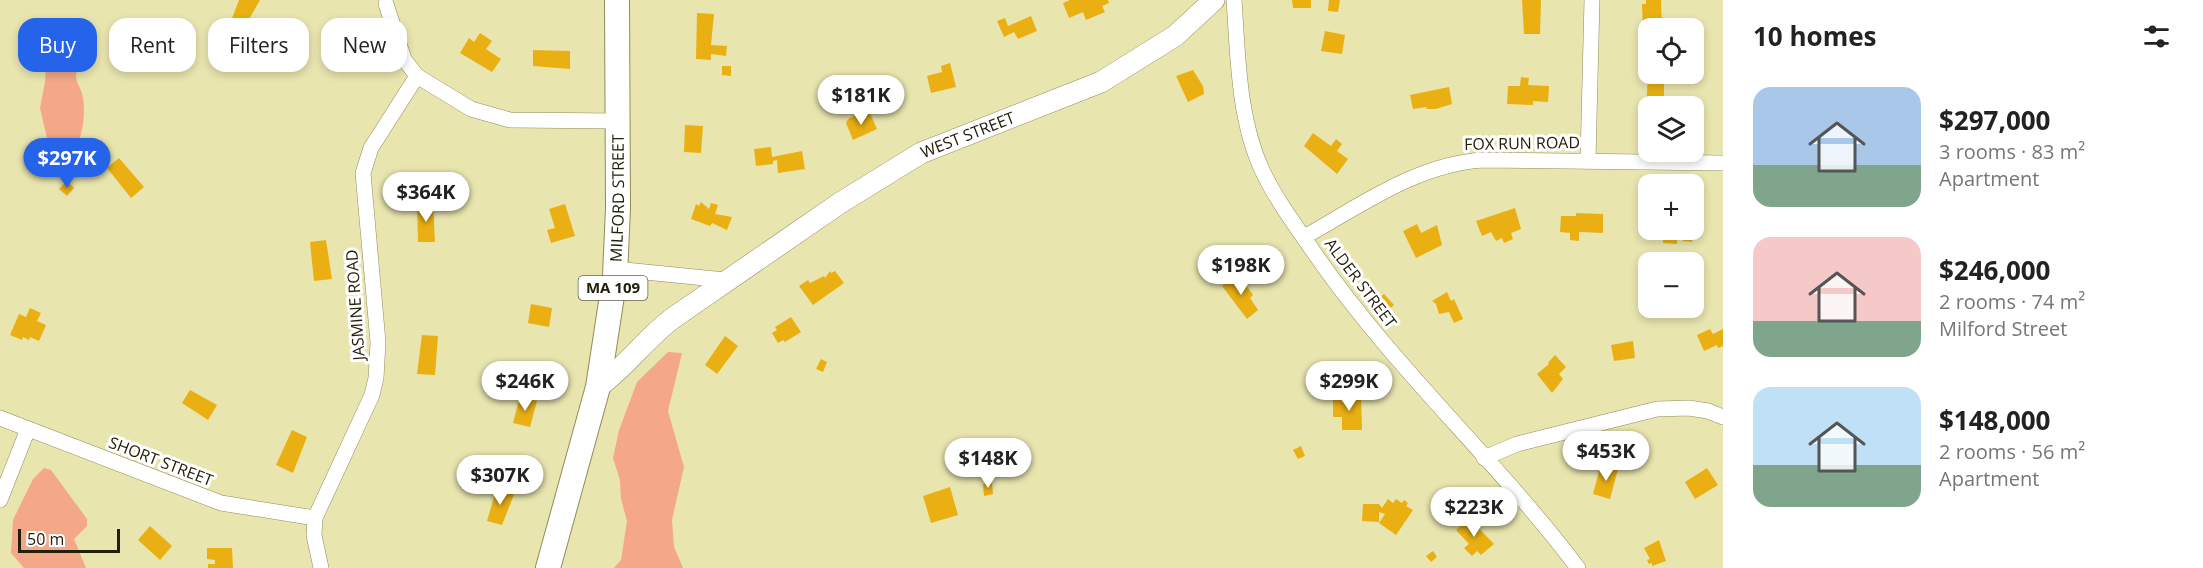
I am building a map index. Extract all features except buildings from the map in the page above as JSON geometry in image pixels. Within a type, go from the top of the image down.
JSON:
[{"type":"main road","name":"MILFORD STREET","points":[[548,568],[598,387],[615,269],[618,208],[617,0]]},
{"type":"street","name":"WEST STREET","points":[[598,387],[620,372],[652,334],[725,280],[840,202],[921,153],[1101,82],[1175,36],[1214,0]]},
{"type":"street","name":"ALDER STREET","points":[[1234,0],[1240,77],[1249,126],[1262,169],[1344,296],[1578,568]]},
{"type":"street","points":[[1588,160],[1592,0]]},
{"type":"street","points":[[386,4],[404,59],[417,76],[454,100],[491,117],[510,120],[618,121]]},
{"type":"street","name":"JASMINE ROAD","points":[[321,568],[314,535],[315,518],[372,395],[376,378],[378,342],[363,173],[372,148],[417,76]]},
{"type":"street","name":"FOX RUN ROAD","points":[[1304,237],[1406,181],[1444,165],[1483,160],[1723,163]]},
{"type":"street","points":[[615,269],[725,280]]},
{"type":"street","points":[[1484,458],[1517,444],[1657,409],[1689,408],[1708,411],[1723,417]]},
{"type":"street","name":"SHORT STREET","points":[[0,418],[221,503],[315,518]]},
{"type":"street","points":[[0,500],[28,429]]},
{"type":"shaded area","points":[[46,72],[77,72],[84,113],[80,136],[75,146],[61,147],[47,138],[40,108]]},
{"type":"shaded area","points":[[668,352],[682,353],[668,411],[684,467],[672,520],[674,547],[683,568],[614,568],[621,560],[627,521],[621,499],[620,480],[613,458],[619,430],[637,382]]},
{"type":"shaded area","points":[[44,468],[51,470],[87,519],[87,526],[74,539],[86,568],[24,568],[11,553],[13,520],[33,479]]}]
